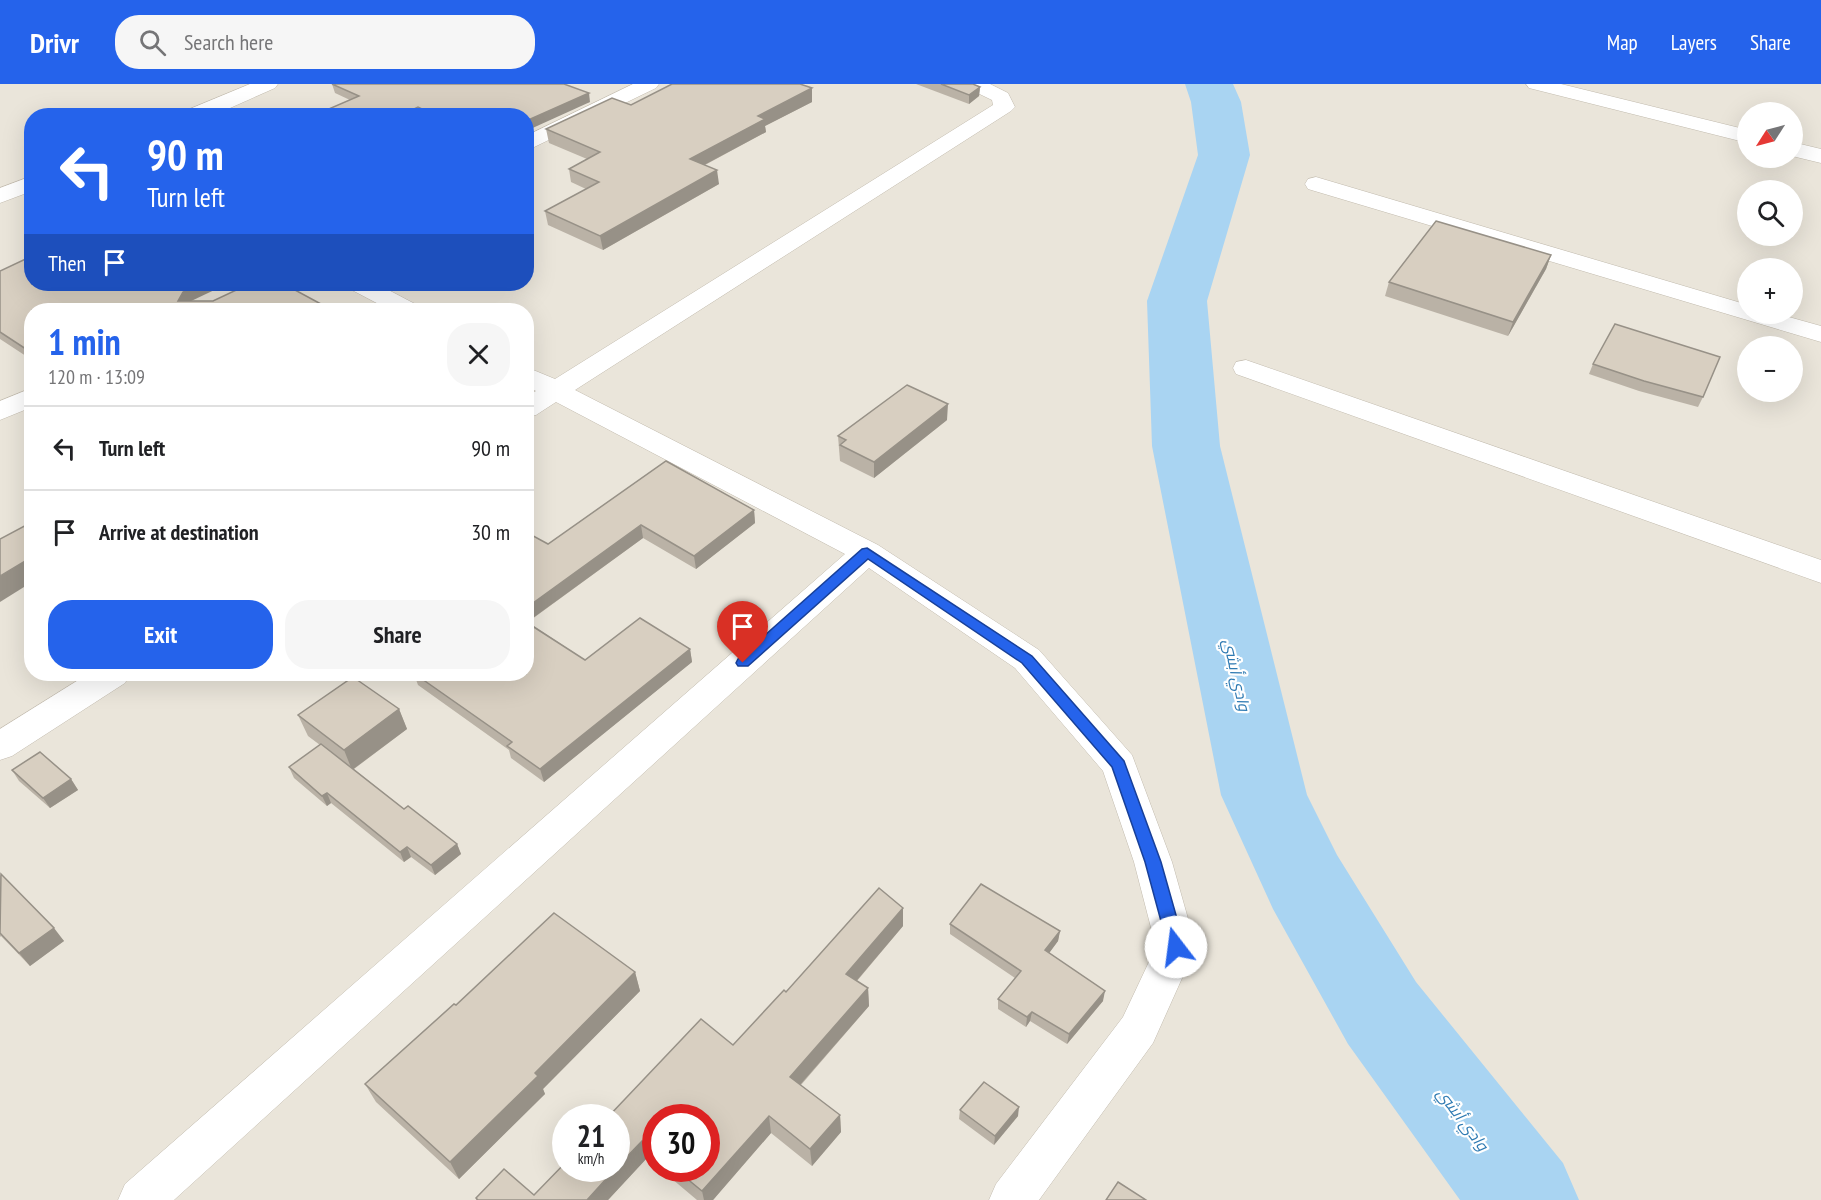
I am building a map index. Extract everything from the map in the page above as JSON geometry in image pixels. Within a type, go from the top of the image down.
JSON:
[{"type":"street","points":[[534,141],[649,84]]},
{"type":"street","points":[[534,404],[1004,107],[1001,97],[975,84]]},
{"type":"street","points":[[1536,84],[1737,134]]},
{"type":"street","points":[[209,108],[251,87]]},
{"type":"street","points":[[1803,152],[1821,156]]},
{"type":"street","points":[[1316,184],[1737,309]]},
{"type":"street","points":[[0,196],[24,186]]},
{"type":"street","points":[[372,291],[395,303]]},
{"type":"street","points":[[1787,324],[1821,334]]},
{"type":"street","points":[[1246,368],[1821,572]]},
{"type":"street","points":[[534,379],[867,552],[1027,659],[1119,765],[1153,862],[1176,947],[1138,1030],[1012,1200]]},
{"type":"street","points":[[0,412],[24,400]]},
{"type":"street","points":[[141,1200],[867,552]]},
{"type":"street","points":[[0,746],[102,681]]},
{"type":"shaded area","points":[[0,84],[1821,84],[1821,1200],[0,1200]]},
{"type":"building","points":[[332,84],[564,84],[589,93],[534,117],[534,108],[331,108],[359,96]]},
{"type":"building","points":[[672,84],[800,84],[812,88],[758,116],[765,119],[690,159],[717,170],[600,236],[545,211],[599,182],[569,169],[600,152],[546,129],[612,98],[631,105]]},
{"type":"building","points":[[941,84],[973,84],[980,87],[969,95]]},
{"type":"building","points":[[1436,221],[1551,255],[1513,322],[1389,282]]},
{"type":"building","points":[[24,260],[24,291],[185,291],[178,301],[213,301],[234,291],[297,291],[319,303],[24,303],[24,348],[0,332],[0,271]]},
{"type":"building","points":[[1615,324],[1720,357],[1703,397],[1593,364]]},
{"type":"building","points":[[907,385],[948,404],[874,462],[840,445],[846,440],[838,436]]},
{"type":"building","points":[[666,461],[754,510],[694,556],[641,525],[534,602],[534,536],[548,544]]},
{"type":"building","points":[[24,526],[24,562],[0,576],[0,539]]},
{"type":"building","points":[[640,618],[690,649],[540,769],[507,746],[512,742],[425,681],[534,681],[534,627],[585,660]]},
{"type":"building","points":[[347,681],[359,681],[399,709],[344,750],[298,715]]},
{"type":"building","points":[[321,744],[404,809],[408,806],[457,844],[431,865],[407,847],[400,852],[327,793],[322,796],[289,767]]},
{"type":"building","points":[[40,752],[71,779],[43,798],[12,770]]},
{"type":"building","points":[[1,874],[54,928],[19,953],[0,933]]},
{"type":"building","points":[[981,884],[1060,931],[1045,950],[1105,991],[1069,1034],[1032,1012],[1027,1017],[998,999],[1021,971],[950,924]]},
{"type":"building","points":[[879,888],[903,908],[846,974],[868,988],[790,1077],[840,1115],[810,1149],[769,1116],[720,1171],[720,1104],[642,1104],[642,1141],[630,1153],[630,1104],[620,1104],[701,1019],[733,1045],[784,990],[786,992]]},
{"type":"building","points":[[554,913],[635,972],[535,1073],[538,1076],[450,1162],[365,1084],[454,1004],[456,1005]]},
{"type":"building","points":[[984,1082],[1019,1107],[995,1136],[960,1110]]},
{"type":"building","points":[[504,1169],[534,1195],[552,1176],[552,1182],[603,1182],[587,1200],[478,1200],[476,1198]]},
{"type":"building","points":[[691,1182],[710,1182],[702,1191]]},
{"type":"building","points":[[1118,1182],[1146,1200],[1106,1200]]},
{"type":"waterway","name":"وادي أبشي","points":[[1209,84],[1216,102],[1224,155],[1177,301],[1186,446],[1264,795],[1305,882],[1382,1013],[1525,1200]]},
{"type":"route","points":[[743,663],[867,552],[1027,659],[1119,765],[1153,862],[1176,947]]}]
